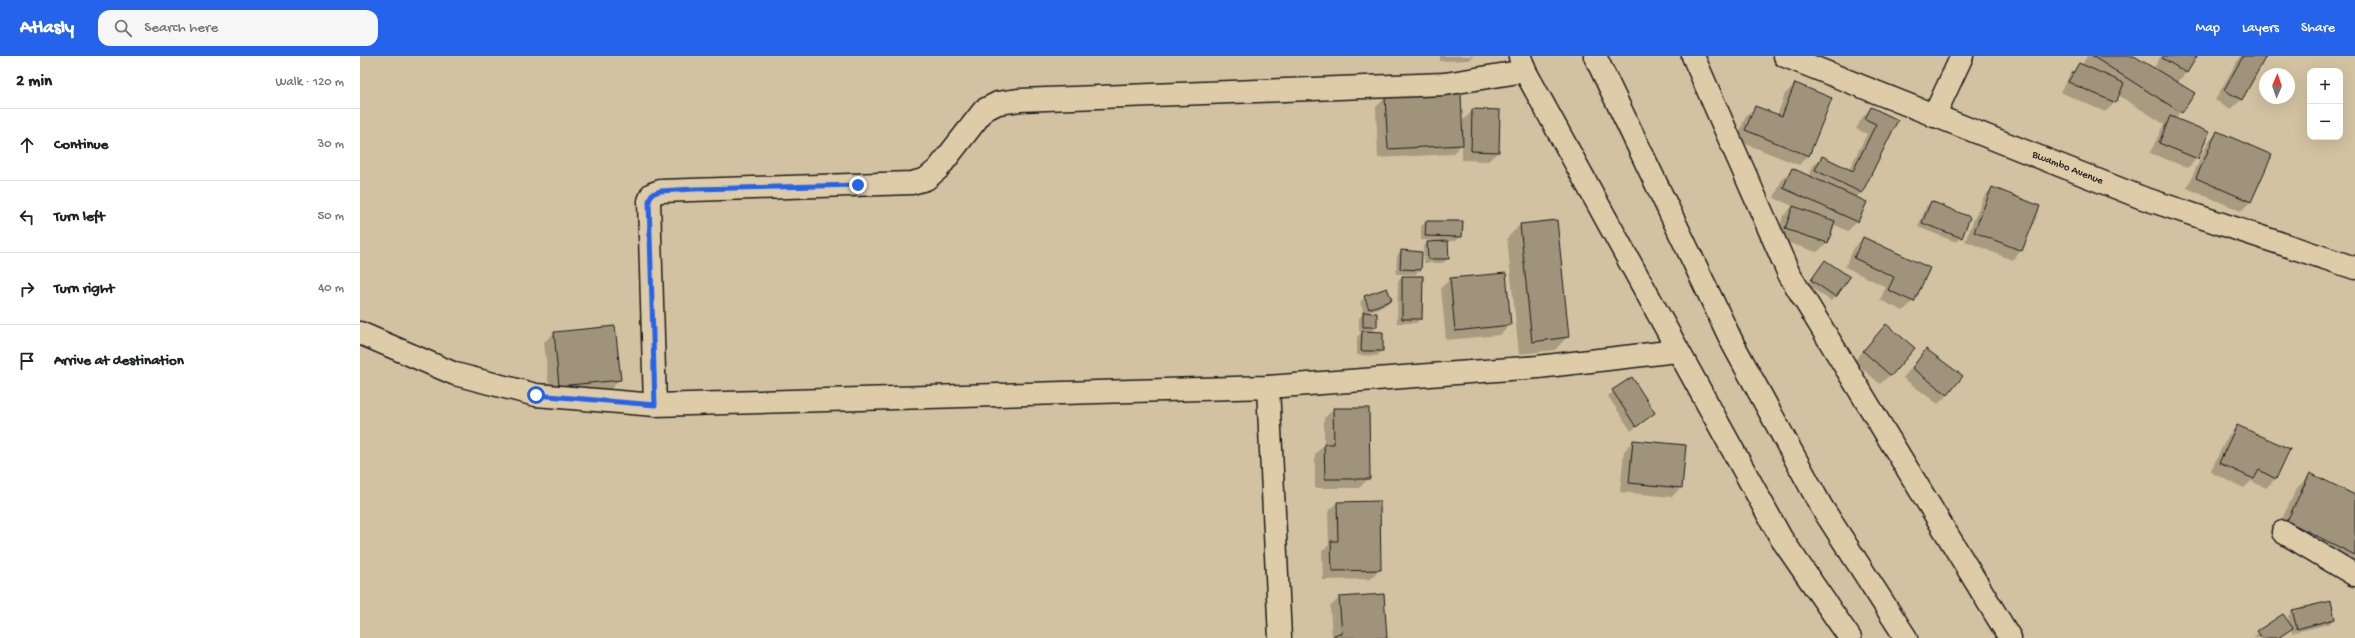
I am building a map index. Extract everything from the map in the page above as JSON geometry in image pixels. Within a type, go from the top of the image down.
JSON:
[{"type":"main road","points":[[1595,56],[1733,344],[1821,506],[1906,638]]},
{"type":"main road","points":[[1692,56],[1789,274],[2010,638]]},
{"type":"main road","name":"Bwambo Avenue","points":[[1786,56],[2140,197],[2355,268]]},
{"type":"main road","points":[[1934,116],[1962,56]]},
{"type":"main road","points":[[655,405],[649,201],[652,194],[660,191],[694,189],[912,183],[926,179],[938,169],[980,115],[998,103],[1035,100],[1445,84],[1522,63],[1677,351],[1782,538],[1850,638]]},
{"type":"main road","points":[[360,333],[455,374],[536,395],[655,405],[1268,387],[1538,367],[1677,351]]},
{"type":"main road","points":[[1268,387],[1280,638]]},
{"type":"main road","points":[[2283,532],[2355,575]]},
{"type":"building","points":[[2092,56],[2134,56],[2195,93],[2182,113]]},
{"type":"building","points":[[2164,56],[2197,56],[2187,73],[2162,58]]},
{"type":"building","points":[[2243,56],[2266,56],[2242,100],[2224,90]]},
{"type":"building","points":[[2079,63],[2124,83],[2116,103],[2068,82]]},
{"type":"building","points":[[1795,83],[1832,98],[1809,156],[1745,130],[1755,106],[1782,116]]},
{"type":"building","points":[[1461,93],[1463,145],[1388,149],[1385,97]]},
{"type":"building","points":[[1871,107],[1898,120],[1862,193],[1815,170],[1822,156],[1853,171],[1876,124],[1865,119]]},
{"type":"building","points":[[1472,109],[1500,110],[1499,152],[1471,151]]},
{"type":"building","points":[[2170,116],[2209,132],[2198,159],[2159,143]]},
{"type":"building","points":[[2217,131],[2272,155],[2251,202],[2196,178]]},
{"type":"building","points":[[1792,168],[1867,202],[1858,222],[1783,188]]},
{"type":"building","points":[[1992,187],[2040,206],[2022,251],[1974,232]]},
{"type":"building","points":[[1931,201],[1970,217],[1962,238],[1922,223]]},
{"type":"building","points":[[1793,206],[1835,221],[1828,243],[1785,229]]},
{"type":"building","points":[[1557,220],[1569,337],[1532,342],[1520,224]]},
{"type":"building","points":[[1426,221],[1463,221],[1462,237],[1425,236]]},
{"type":"building","points":[[1863,237],[1930,268],[1914,302],[1888,290],[1894,277],[1854,258]]},
{"type":"building","points":[[1448,241],[1449,259],[1428,259],[1427,242]]},
{"type":"building","points":[[1401,250],[1422,252],[1421,270],[1400,269]]},
{"type":"building","points":[[1825,260],[1850,277],[1836,297],[1811,280]]},
{"type":"building","points":[[1506,273],[1511,325],[1455,331],[1450,278]]},
{"type":"building","points":[[1402,276],[1423,276],[1422,319],[1402,319]]},
{"type":"building","points":[[1387,288],[1392,300],[1369,309],[1364,296]]},
{"type":"building","points":[[1363,312],[1377,313],[1377,327],[1363,327]]},
{"type":"building","points":[[1886,324],[1915,348],[1891,376],[1863,351]]},
{"type":"building","points":[[615,326],[621,380],[559,386],[554,332]]},
{"type":"building","points":[[1362,331],[1383,332],[1383,351],[1361,351]]},
{"type":"building","points":[[1926,349],[1963,376],[1948,395],[1912,368]]},
{"type":"building","points":[[1632,377],[1655,413],[1636,427],[1612,390]]},
{"type":"building","points":[[1333,408],[1369,408],[1370,479],[1325,479],[1324,444],[1334,444]]},
{"type":"building","points":[[2237,425],[2290,449],[2276,479],[2259,470],[2254,479],[2219,463]]},
{"type":"building","points":[[1633,440],[1686,445],[1682,488],[1629,483]]},
{"type":"building","points":[[2310,473],[2355,495],[2355,555],[2287,521]]},
{"type":"building","points":[[1380,501],[1381,570],[1332,571],[1331,541],[1338,541],[1337,502]]},
{"type":"building","points":[[1384,594],[1387,638],[1334,638],[1334,635],[1342,634],[1339,597]]},
{"type":"building","points":[[2331,601],[2335,619],[2297,629],[2292,610]]},
{"type":"building","points":[[2283,614],[2293,628],[2278,638],[2262,638],[2257,631]]},
{"type":"route","points":[[536,395],[655,405],[649,201],[652,194],[660,191],[694,189],[858,185]]}]
